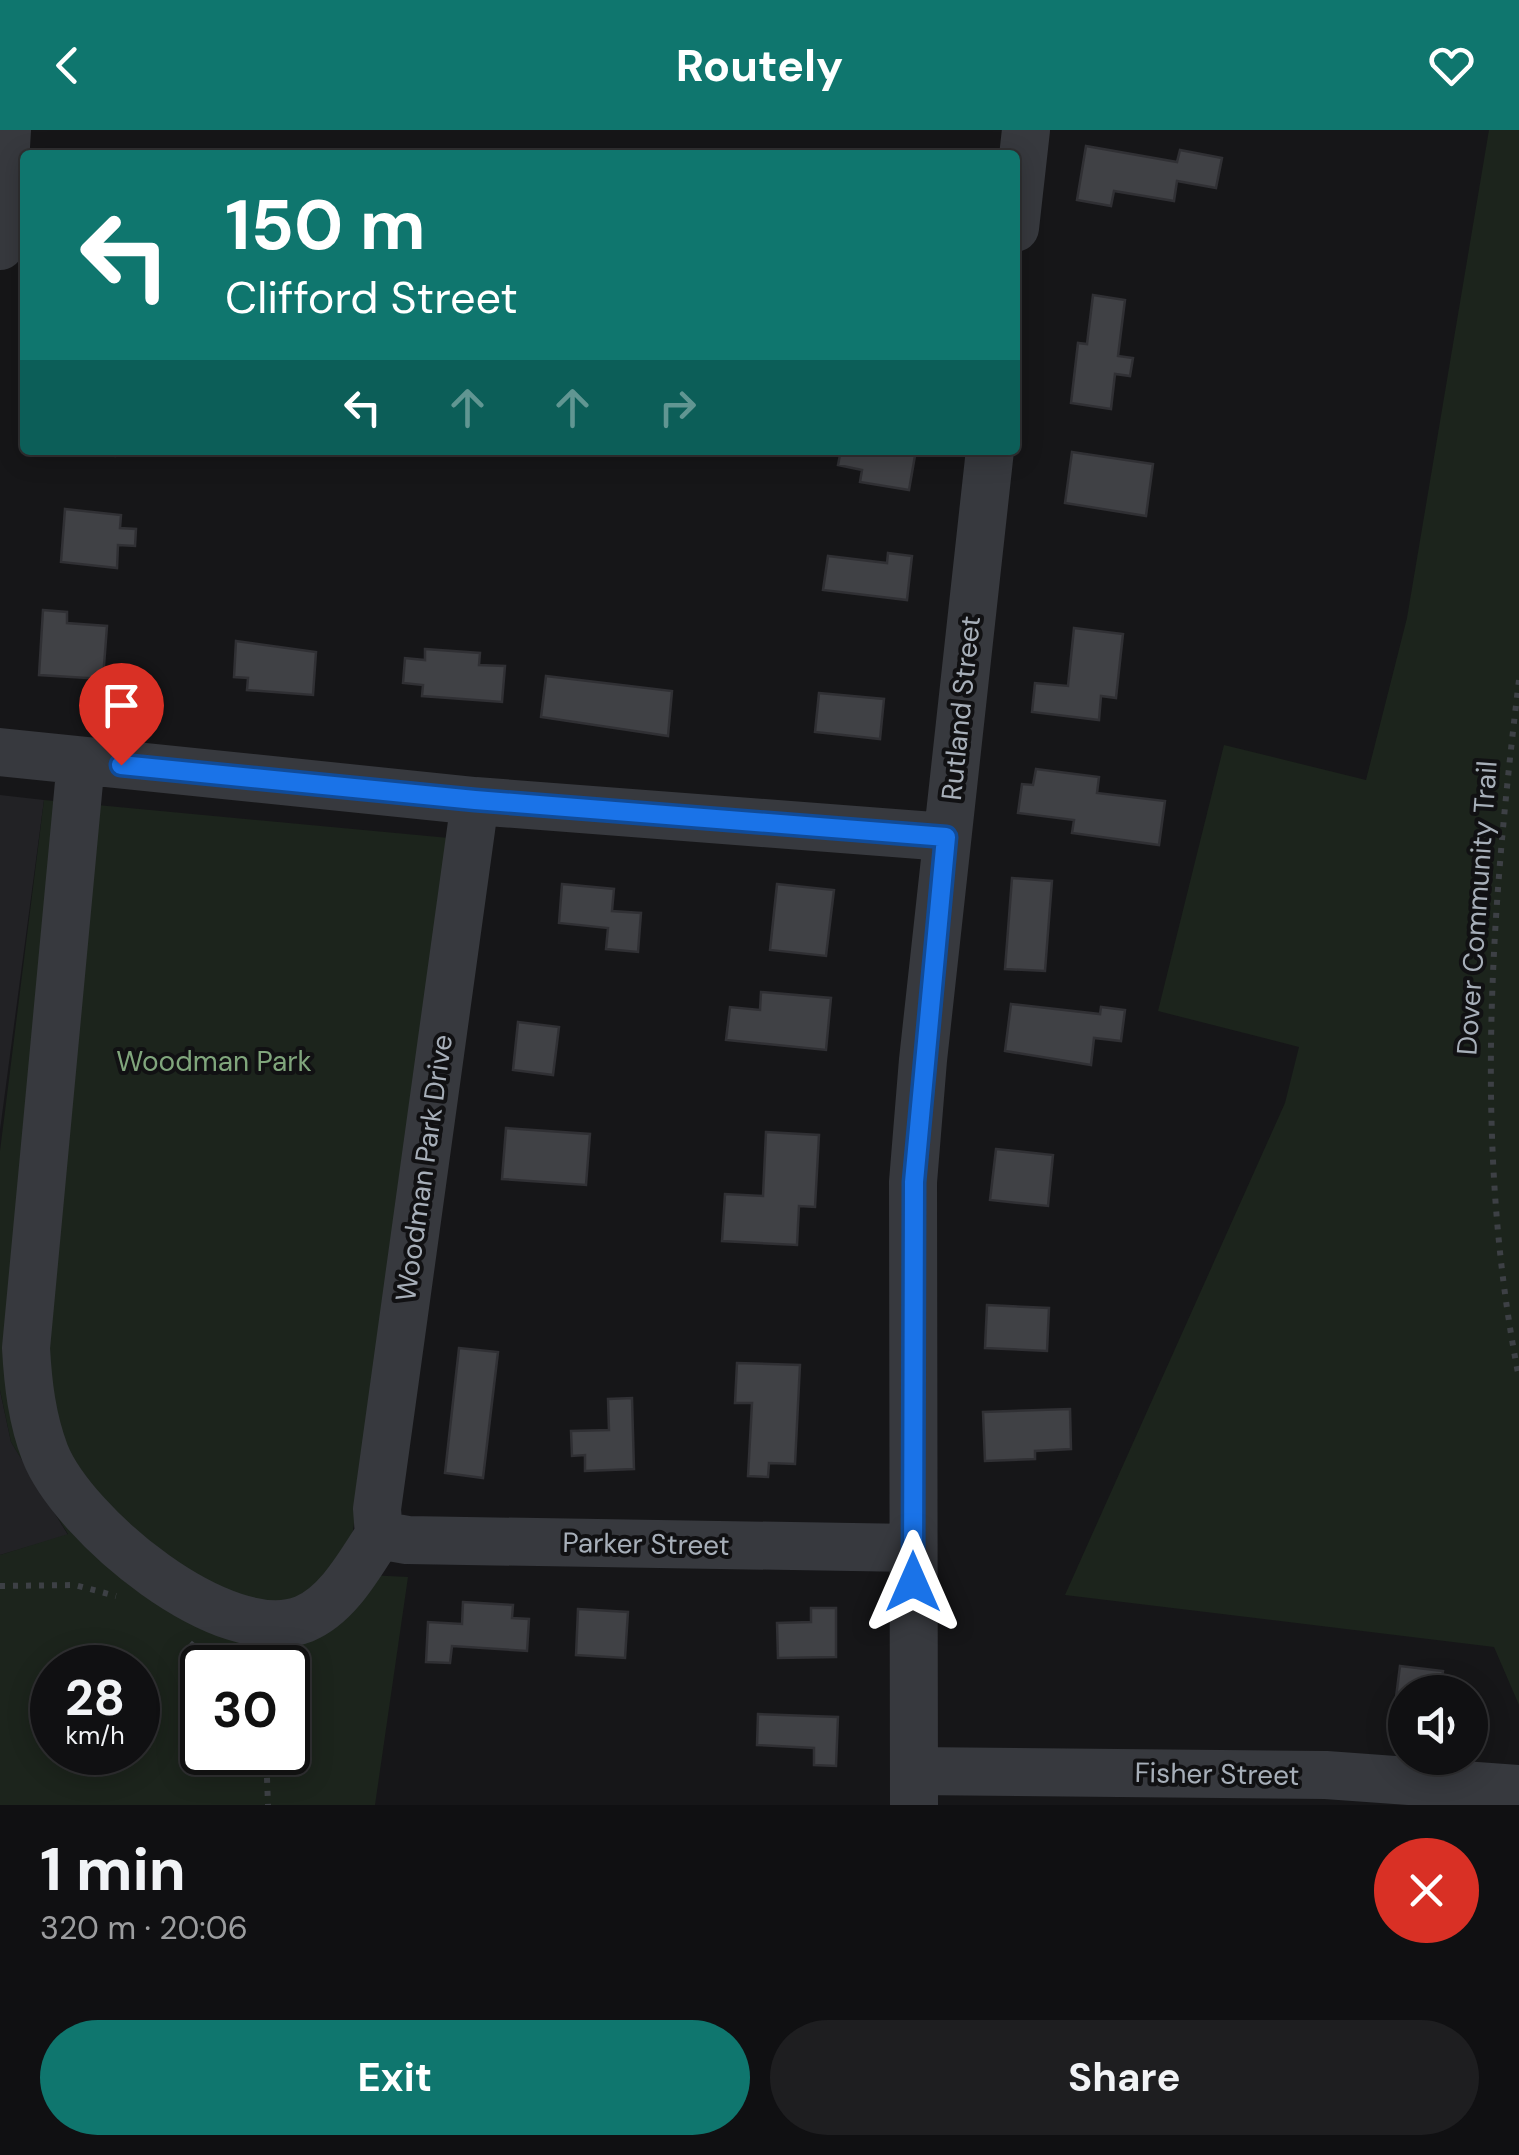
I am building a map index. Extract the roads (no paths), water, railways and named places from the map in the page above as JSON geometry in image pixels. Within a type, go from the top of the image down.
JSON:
[{"type":"street","points":[[0,246],[7,130]]},
{"type":"street","points":[[1020,183],[1026,130]]},
{"type":"street","name":"Rutland Street","points":[[914,1788],[914,1182],[946,837],[989,455]]},
{"type":"street","points":[[0,752],[475,800],[946,837]]},
{"type":"street","points":[[81,761],[26,1348],[28,1390],[18,1424],[45,1454],[80,1509],[152,1569],[228,1618],[281,1625],[306,1618],[328,1603],[379,1534]]},
{"type":"street","name":"Woodman Park Drive","points":[[379,1534],[377,1509],[475,800]]},
{"type":"street","name":"Parker Street","points":[[379,1534],[407,1540],[913,1548]]},
{"type":"street","name":"Fisher Street","points":[[914,1788],[1326,1775],[1519,1788]]},
{"type":"park label","name":"Woodman Park","points":[[214,1061]]}]
